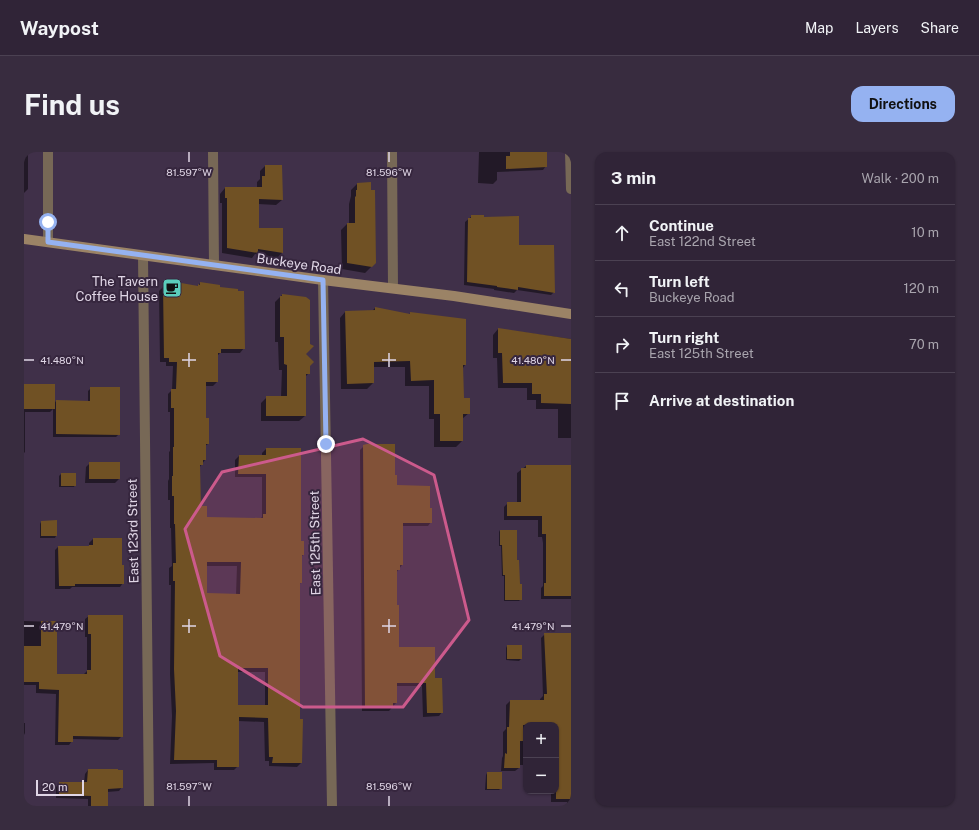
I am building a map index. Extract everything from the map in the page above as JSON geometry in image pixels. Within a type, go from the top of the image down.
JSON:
[{"type":"street","points":[[48,152],[48,242]]},
{"type":"street","points":[[213,152],[214,265]]},
{"type":"street","points":[[392,152],[393,288]]},
{"type":"street","points":[[570,152],[571,189]]},
{"type":"street","name":"Buckeye Road","points":[[24,239],[323,280],[454,296],[571,314]]},
{"type":"street","name":"East 123rd Street","points":[[143,256],[148,806]]},
{"type":"street","name":"East 125th Street","points":[[323,280],[332,806]]},
{"type":"highlighted area","points":[[363,439],[434,475],[469,620],[403,707],[303,707],[220,656],[185,529],[222,472]]},
{"type":"building","points":[[510,152],[547,152],[547,167],[506,169],[506,156],[510,156]]},
{"type":"building","points":[[265,165],[282,165],[283,200],[259,199],[259,228],[283,228],[283,253],[258,249],[258,253],[227,248],[227,198],[225,198],[225,187],[262,187],[262,176],[265,176]]},
{"type":"building","points":[[371,182],[371,190],[375,190],[376,263],[372,267],[347,263],[347,223],[355,223],[355,196],[356,197],[357,183]]},
{"type":"building","points":[[471,215],[484,215],[484,217],[519,216],[519,245],[554,245],[555,293],[518,287],[518,290],[467,282],[468,218],[471,218]]},
{"type":"building","points":[[170,281],[198,286],[198,284],[200,285],[200,282],[220,285],[220,287],[238,289],[238,291],[244,291],[245,349],[221,349],[221,353],[218,353],[218,382],[206,382],[206,418],[209,418],[209,444],[206,444],[206,460],[203,460],[203,465],[200,465],[201,506],[207,506],[207,517],[263,518],[263,514],[266,514],[266,474],[238,474],[239,455],[266,455],[266,448],[301,448],[301,541],[304,541],[304,555],[302,555],[302,583],[300,583],[300,719],[303,719],[302,763],[272,763],[273,757],[269,757],[268,718],[239,717],[239,767],[217,767],[217,760],[174,760],[176,711],[174,669],[175,581],[173,581],[173,563],[176,563],[174,496],[172,496],[174,408],[171,408],[171,389],[176,389],[177,362],[169,362],[169,358],[164,358],[163,286]],"holes":[[[207,562],[241,562],[240,594],[207,593]],[[238,668],[268,668],[268,705],[238,705]]]},
{"type":"building","points":[[282,294],[306,297],[310,300],[310,344],[314,346],[306,354],[314,362],[310,366],[310,374],[306,374],[306,416],[266,416],[266,396],[287,396],[287,365],[284,364],[284,337],[280,337],[280,296],[282,296]]},
{"type":"building","points":[[375,307],[410,314],[410,312],[466,319],[466,365],[463,365],[464,398],[470,398],[470,414],[463,414],[463,441],[440,441],[440,414],[434,414],[434,380],[411,381],[410,361],[374,362],[374,383],[347,384],[345,311],[375,310]]},
{"type":"building","points":[[498,328],[571,339],[571,404],[541,403],[541,394],[532,394],[532,383],[503,383],[502,353],[498,353]]},
{"type":"building","points":[[24,384],[55,384],[55,409],[24,409]]},
{"type":"building","points":[[90,387],[120,387],[120,435],[56,434],[56,400],[90,401]]},
{"type":"building","points":[[395,444],[395,475],[397,475],[397,485],[430,486],[432,523],[403,523],[403,565],[400,565],[400,570],[397,570],[399,647],[435,647],[435,678],[442,678],[443,713],[427,713],[426,683],[397,683],[397,703],[393,703],[393,708],[365,708],[363,445]]},
{"type":"building","points":[[89,462],[120,462],[120,479],[89,479]]},
{"type":"building","points":[[526,465],[571,465],[571,596],[544,596],[544,583],[546,583],[546,534],[542,534],[542,516],[507,516],[507,502],[521,502],[521,468],[526,468]]},
{"type":"building","points":[[61,473],[76,473],[76,486],[61,486]]},
{"type":"building","points":[[57,520],[57,536],[41,536],[41,521]]},
{"type":"building","points":[[500,530],[517,530],[517,560],[519,560],[520,584],[522,584],[522,600],[505,600],[505,575],[503,575]]},
{"type":"building","points":[[93,538],[122,538],[124,584],[75,584],[75,586],[59,586],[58,546],[89,546],[93,545]]},
{"type":"building","points":[[88,615],[123,615],[123,737],[73,736],[73,742],[58,742],[59,690],[39,689],[39,682],[24,682],[24,646],[41,646],[41,621],[57,621],[57,674],[87,674],[87,670],[91,670],[91,634],[88,634]]},
{"type":"building","points":[[544,633],[571,633],[571,799],[556,799],[556,794],[559,794],[559,722],[523,722],[523,741],[520,741],[520,768],[504,768],[505,753],[507,754],[507,727],[509,727],[510,700],[544,700],[544,694],[547,694]]},
{"type":"building","points":[[507,645],[522,645],[522,659],[507,659]]},
{"type":"building","points":[[88,769],[123,770],[123,788],[108,789],[108,806],[91,806],[91,796],[59,795],[59,782],[87,782]]},
{"type":"building","points":[[487,772],[502,772],[502,789],[487,789]]},
{"type":"place","name":"The Tavern Coffee House","points":[[172,288]]},
{"type":"route","points":[[48,222],[48,242],[323,280],[326,444]]}]
